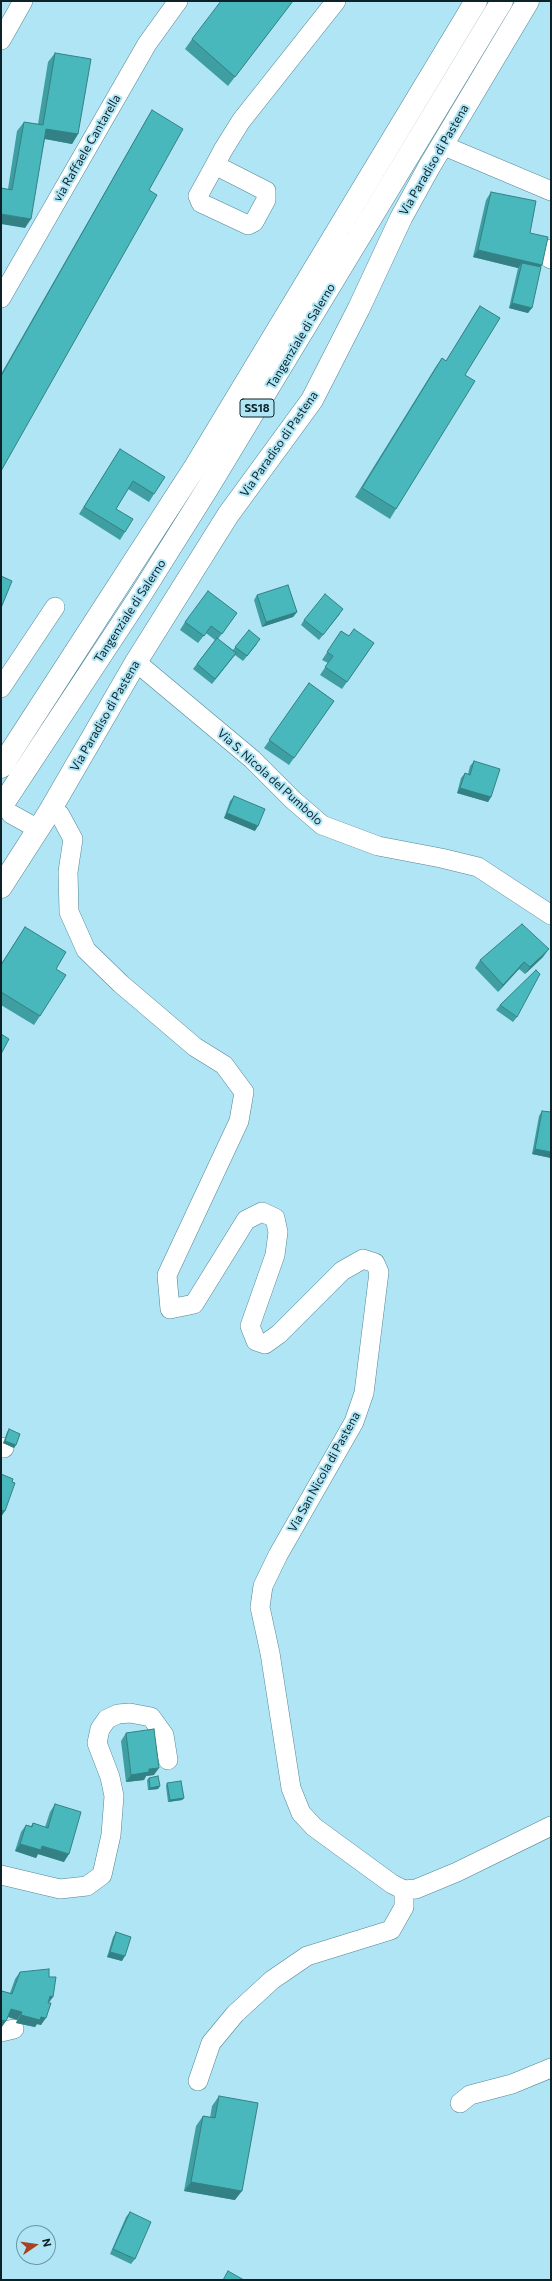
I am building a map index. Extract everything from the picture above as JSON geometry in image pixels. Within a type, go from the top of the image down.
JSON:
[{"type":"main road","name":"Tangenziale di Salerno","points":[[1,767],[195,467],[476,1]]},
{"type":"main road","name":"Tangenziale di Salerno","points":[[6,810],[209,486],[502,1]]},
{"type":"main road","name":"Via Paradiso di Pastena","points":[[43,822],[136,662],[228,515],[312,400],[359,308],[401,218],[442,144],[528,1]]},
{"type":"main road","points":[[1,887],[43,822]]},
{"type":"street","points":[[1,40],[24,1]]},
{"type":"street","name":"via Raffaele Cantarella","points":[[1,298],[147,44],[178,1]]},
{"type":"street","points":[[214,165],[241,120],[336,1]]},
{"type":"street","points":[[442,144],[551,191]]},
{"type":"street","points":[[551,249],[549,258],[551,259]]},
{"type":"street","points":[[1,688],[55,607]]},
{"type":"street","name":"Via S. Nicola del Pumbolo","points":[[136,662],[252,759],[293,800],[322,826],[378,846],[441,858],[478,867],[551,915]]},
{"type":"street","points":[[6,810],[43,822]]},
{"type":"street","name":"Via San Nicola di Pastena","points":[[43,822],[60,815],[73,839],[68,872],[69,912],[86,950],[121,984],[195,1047],[224,1065],[244,1092],[239,1121],[167,1274],[170,1309],[194,1304],[246,1220],[262,1212],[275,1218],[278,1232],[275,1255],[250,1326],[256,1341],[265,1344],[279,1334],[342,1271],[363,1259],[375,1263],[379,1272],[364,1393],[354,1422],[324,1477],[278,1555],[264,1586],[260,1607],[270,1653],[291,1788],[301,1813],[314,1827],[392,1884],[404,1890]]},
{"type":"street","points":[[1,1875],[60,1889],[87,1886],[102,1875],[111,1835],[114,1796],[110,1777],[97,1743],[100,1729],[107,1719],[118,1714],[130,1713],[151,1718],[164,1735],[168,1760]]},
{"type":"street","points":[[198,2081],[211,2043],[235,2014],[266,1985],[307,1956],[391,1930],[404,1908],[404,1890],[416,1889],[457,1872],[551,1826]]},
{"type":"street","points":[[460,2103],[470,2095],[512,2084],[551,2068]]},
{"type":"building","points":[[221,1],[293,1],[235,77],[192,39]]},
{"type":"building","points":[[55,53],[91,59],[78,134],[46,129],[31,219],[1,214],[1,188],[12,190],[24,122],[43,125]]},
{"type":"building","points":[[152,110],[183,129],[149,190],[157,195],[1,471],[1,376]]},
{"type":"building","points":[[491,192],[536,201],[530,233],[548,237],[542,265],[478,250]]},
{"type":"building","points":[[522,263],[541,267],[532,308],[512,303]]},
{"type":"building","points":[[480,306],[500,318],[465,375],[475,381],[396,509],[362,488],[442,358],[446,361]]},
{"type":"building","points":[[120,449],[165,477],[154,494],[133,481],[116,509],[133,519],[125,532],[84,507]]},
{"type":"building","points":[[1,576],[12,581],[1,608]]},
{"type":"building","points":[[288,585],[297,612],[266,622],[257,595]]},
{"type":"building","points":[[208,591],[237,613],[222,634],[211,626],[204,636],[185,622]]},
{"type":"building","points":[[325,594],[343,609],[323,635],[304,620]]},
{"type":"building","points":[[354,629],[374,643],[347,682],[325,667],[333,656],[327,652],[341,631],[349,636]]},
{"type":"building","points":[[249,630],[260,639],[247,656],[235,647]]},
{"type":"building","points":[[217,638],[236,653],[215,679],[197,664]]},
{"type":"building","points":[[309,683],[334,701],[294,758],[269,740]]},
{"type":"building","points":[[474,761],[500,769],[491,797],[460,788],[465,773],[470,775]]},
{"type":"building","points":[[234,796],[265,809],[258,826],[227,813]]},
{"type":"building","points":[[522,924],[549,949],[530,967],[524,962],[503,985],[480,960]]},
{"type":"building","points":[[25,927],[66,952],[56,969],[66,975],[40,1016],[1,992],[1,965]]},
{"type":"building","points":[[536,970],[540,974],[517,1017],[500,1005]]},
{"type":"building","points":[[1,1034],[9,1039],[1,1054]]},
{"type":"building","points":[[542,1111],[551,1112],[551,1152],[535,1149]]},
{"type":"building","points":[[9,1429],[20,1434],[16,1445],[5,1441]]},
{"type":"building","points":[[1,1474],[13,1479],[12,1482],[15,1483],[5,1511],[1,1510]]},
{"type":"building","points":[[154,1729],[159,1768],[149,1769],[149,1772],[131,1775],[126,1733]]},
{"type":"building","points":[[158,1776],[160,1786],[150,1788],[149,1778]]},
{"type":"building","points":[[181,1781],[184,1798],[170,1800],[167,1783]]},
{"type":"building","points":[[55,1804],[81,1812],[69,1854],[42,1846],[41,1850],[20,1844],[26,1825],[32,1827],[33,1823],[48,1828]]},
{"type":"building","points":[[116,1932],[131,1937],[125,1956],[110,1952]]},
{"type":"building","points":[[49,1969],[49,1977],[56,1977],[53,1997],[50,1996],[48,2003],[51,2003],[46,2018],[41,2017],[40,2020],[21,2015],[22,2012],[11,2009],[6,2021],[1,2020],[2,1991],[12,1994],[20,1972]]},
{"type":"building","points":[[219,2096],[258,2103],[242,2191],[191,2182],[203,2116],[215,2118]]},
{"type":"building","points":[[130,2212],[151,2222],[135,2259],[113,2249]]},
{"type":"building","points":[[228,2271],[244,2280],[223,2280]]}]
